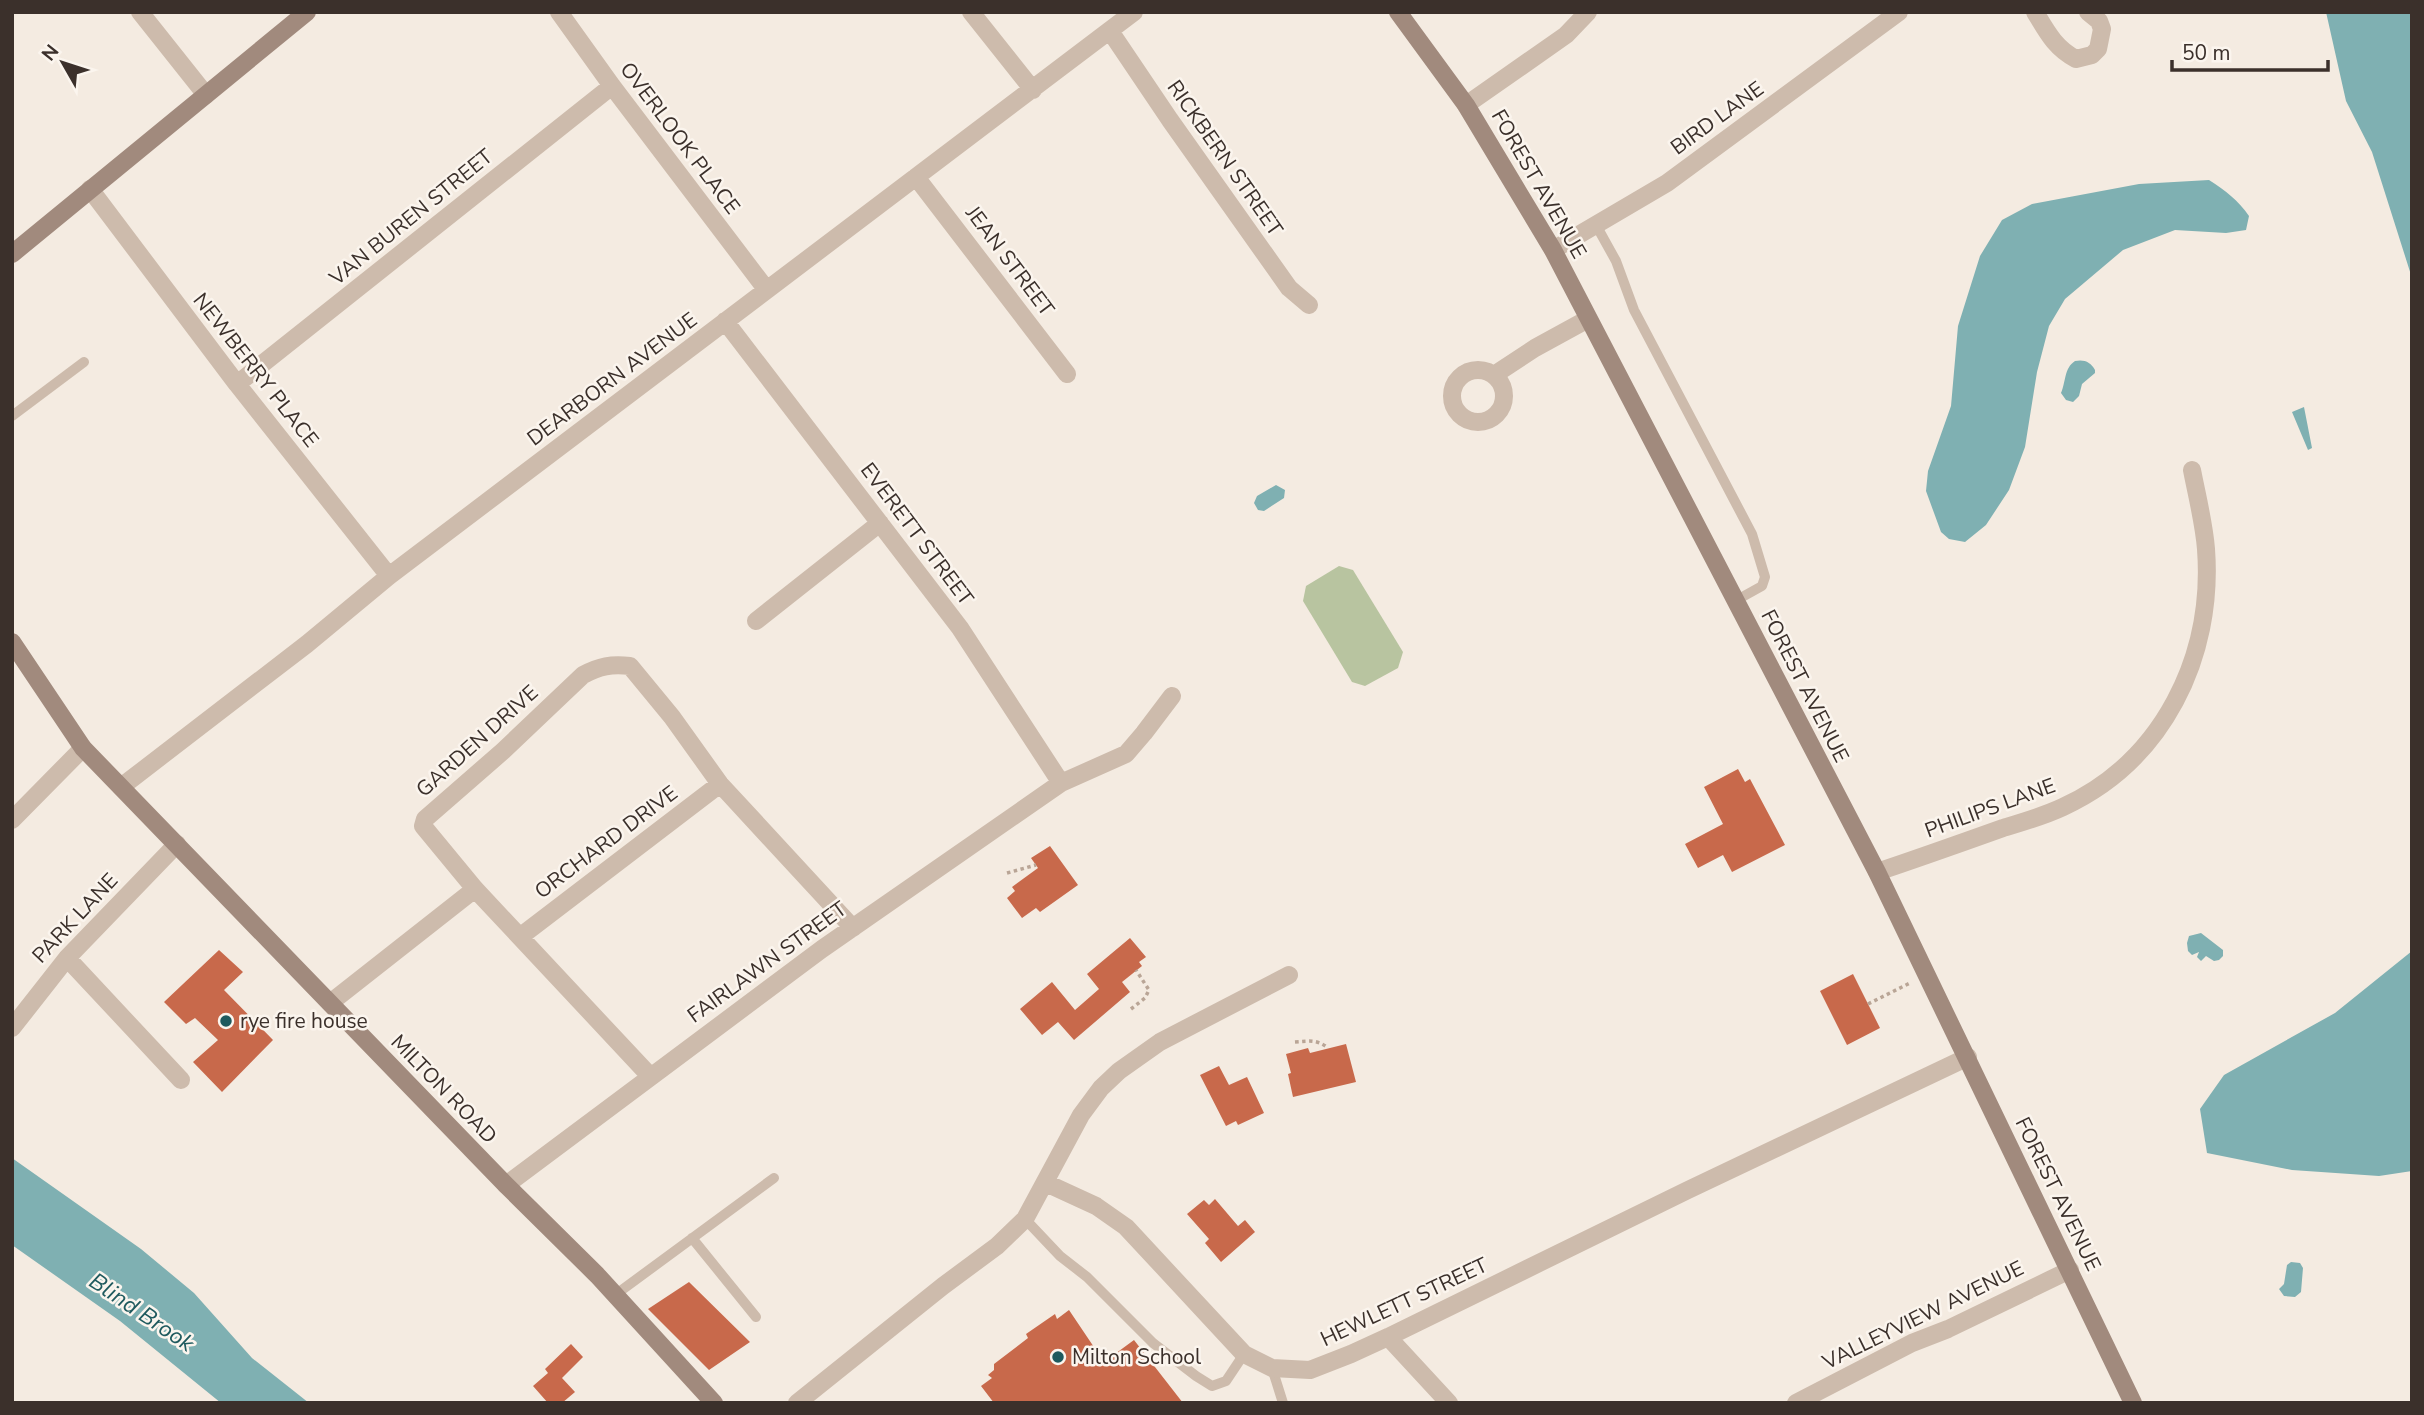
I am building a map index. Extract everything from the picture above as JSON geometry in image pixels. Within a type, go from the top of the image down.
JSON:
[{"type":"street","points":[[140,12],[206,95]]},
{"type":"street","points":[[12,254],[307,12]]},
{"type":"street","name":"OVERLOOK PLACE","points":[[559,12],[766,289]]},
{"type":"street","points":[[971,12],[1033,90]]},
{"type":"street","name":"DEARBORN AVENUE","points":[[121,787],[307,644],[389,576],[1134,12]]},
{"type":"street","name":"FOREST AVENUE","points":[[1398,12],[1466,105],[1553,250],[1877,872],[2133,1403]]},
{"type":"street","points":[[1466,105],[1566,35],[1588,12]]},
{"type":"street","name":"BIRD LANE","points":[[1553,250],[1667,183],[1899,12]]},
{"type":"street","points":[[2035,12],[2050,39],[2076,60],[2098,50],[2102,29],[2099,21],[2088,12]]},
{"type":"street","name":"RICKBERN STREET","points":[[1110,31],[1289,288],[1309,305]]},
{"type":"street","name":"VAN BUREN STREET","points":[[237,384],[612,86]]},
{"type":"street","name":"JEAN STREET","points":[[916,177],[1067,373]]},
{"type":"street","name":"NEWBERRY PLACE","points":[[90,189],[237,384],[389,576]]},
{"type":"street","points":[[1494,375],[1535,348],[1588,319]]},
{"type":"street","name":"EVERETT STREET","points":[[725,321],[960,628],[1061,783]]},
{"type":"street","name":"PHILIPS LANE","points":[[1877,872],[2064,807],[2121,772],[2160,729],[2189,675],[2200,637],[2206,596],[2206,548],[2192,470]]},
{"type":"street","points":[[756,621],[880,523]]},
{"type":"street","name":"MILTON ROAD","points":[[12,642],[83,748],[615,1295],[713,1403]]},
{"type":"street","name":"GARDEN DRIVE","points":[[650,1076],[475,889],[423,825],[425,819],[503,751],[583,675],[608,664],[630,666],[672,717],[720,785]]},
{"type":"street","name":"FAIRLAWN STREET","points":[[506,1185],[853,928],[1061,783],[1126,754],[1172,696]]},
{"type":"street","points":[[12,820],[83,748]]},
{"type":"street","points":[[720,785],[853,928]]},
{"type":"street","name":"ORCHARD DRIVE","points":[[521,936],[720,785]]},
{"type":"street","name":"PARK LANE","points":[[12,1028],[67,958],[177,845]]},
{"type":"street","points":[[330,1003],[475,889]]},
{"type":"street","points":[[67,958],[181,1080]]},
{"type":"street","points":[[797,1403],[997,1246],[1025,1219],[1081,1115],[1101,1088],[1119,1071],[1160,1041],[1289,975]]},
{"type":"street","name":"HEWLETT STREET","points":[[1046,1183],[1096,1206],[1126,1227],[1244,1354],[1272,1368],[1310,1370],[1388,1337],[1700,1184],[1968,1057]]},
{"type":"street","name":"VALLEYVIEW AVENUE","points":[[1796,1403],[1912,1343],[1948,1329],[2070,1270]]},
{"type":"street","points":[[1388,1337],[1449,1403]]},
{"type":"lane","points":[[1596,225],[1616,261],[1634,310],[1752,534],[1765,577],[1762,586],[1735,600]]},
{"type":"lane","points":[[12,416],[84,362]]},
{"type":"lane","points":[[615,1295],[774,1178]]},
{"type":"lane","points":[[1025,1219],[1060,1256],[1087,1277],[1153,1343],[1196,1376],[1212,1385],[1226,1381],[1244,1354]]},
{"type":"lane","points":[[692,1238],[756,1317]]},
{"type":"lane","points":[[1272,1368],[1283,1403]]},
{"type":"path","points":[[1007,873],[1036,865]]},
{"type":"path","points":[[1130,1009],[1145,998],[1149,990],[1136,971]]},
{"type":"path","points":[[1868,1004],[1927,974]]},
{"type":"path","points":[[1295,1042],[1315,1040],[1328,1048]]},
{"type":"green space","points":[[1339,566],[1353,570],[1403,652],[1398,668],[1365,686],[1352,682],[1303,601],[1306,586]]},
{"type":"water","points":[[2326,12],[2412,12],[2412,278],[2372,152],[2346,101]]},
{"type":"water","points":[[2209,180],[2245,210],[2249,216],[2246,230],[2226,233],[2175,230],[2123,250],[2065,299],[2049,326],[2037,372],[2025,447],[2009,490],[1986,525],[1965,542],[1949,539],[1941,532],[1926,491],[1928,471],[1951,406],[1958,326],[1980,256],[2002,220],[2032,204],[2139,184]]},
{"type":"water","points":[[2075,361],[2089,363],[2095,373],[2082,384],[2079,396],[2073,402],[2066,400],[2061,393],[2067,371]]},
{"type":"water","points":[[2304,407],[2312,448],[2308,450],[2292,412]]},
{"type":"water","points":[[1276,485],[1285,490],[1284,498],[1264,511],[1258,510],[1254,503],[1257,496]]},
{"type":"water","points":[[2201,933],[2223,950],[2223,956],[2219,960],[2214,961],[2206,956],[2201,961],[2197,957],[2199,952],[2192,955],[2188,951],[2189,936]]},
{"type":"water","points":[[2412,951],[2412,1171],[2379,1176],[2292,1170],[2207,1153],[2200,1109],[2224,1075],[2335,1013]]},
{"type":"water","name":"Blind Brook","points":[[12,1158],[141,1249],[194,1293],[252,1358],[309,1403],[221,1403],[120,1321],[12,1245]]},
{"type":"water","points":[[2291,1262],[2300,1263],[2303,1268],[2301,1292],[2295,1297],[2284,1296],[2279,1289],[2284,1284],[2287,1265]]},
{"type":"building","points":[[1738,769],[1745,782],[1750,779],[1785,845],[1732,872],[1723,855],[1698,868],[1685,844],[1723,824],[1704,787]]},
{"type":"building","points":[[1050,846],[1078,885],[1040,912],[1036,908],[1022,918],[1007,898],[1015,891],[1012,887],[1038,868],[1031,858]]},
{"type":"building","points":[[1130,938],[1146,957],[1139,962],[1142,966],[1122,982],[1130,992],[1074,1040],[1058,1022],[1042,1035],[1020,1009],[1052,982],[1075,1010],[1099,989],[1087,974]]},
{"type":"building","name":"rye fire house","points":[[219,950],[243,972],[224,990],[273,1040],[222,1092],[193,1062],[218,1040],[195,1018],[186,1024],[164,1002]]},
{"type":"building","points":[[1853,974],[1880,1028],[1847,1045],[1820,991]]},
{"type":"building","points":[[1346,1044],[1356,1082],[1293,1097],[1286,1054],[1308,1048],[1310,1053]]},
{"type":"building","points":[[1219,1066],[1229,1085],[1247,1077],[1264,1113],[1238,1125],[1236,1121],[1226,1126],[1200,1075]]},
{"type":"building","points":[[1215,1199],[1238,1226],[1245,1220],[1255,1232],[1221,1262],[1205,1243],[1209,1239],[1187,1214],[1204,1200],[1209,1205]]},
{"type":"building","points":[[689,1282],[750,1342],[709,1370],[648,1309]]},
{"type":"building","name":"Milton School","points":[[1069,1310],[1104,1362],[1134,1340],[1183,1403],[994,1403],[981,1386],[992,1378],[988,1375],[994,1370],[994,1364],[1028,1338],[1026,1334],[1055,1314],[1057,1319]]},
{"type":"building","points":[[571,1344],[583,1357],[562,1378],[575,1392],[562,1403],[548,1403],[533,1386],[548,1373],[545,1369]]},
{"type":"place","name":"rye fire house","points":[[226,1021]]},
{"type":"place","name":"Milton School","points":[[1058,1357]]}]
